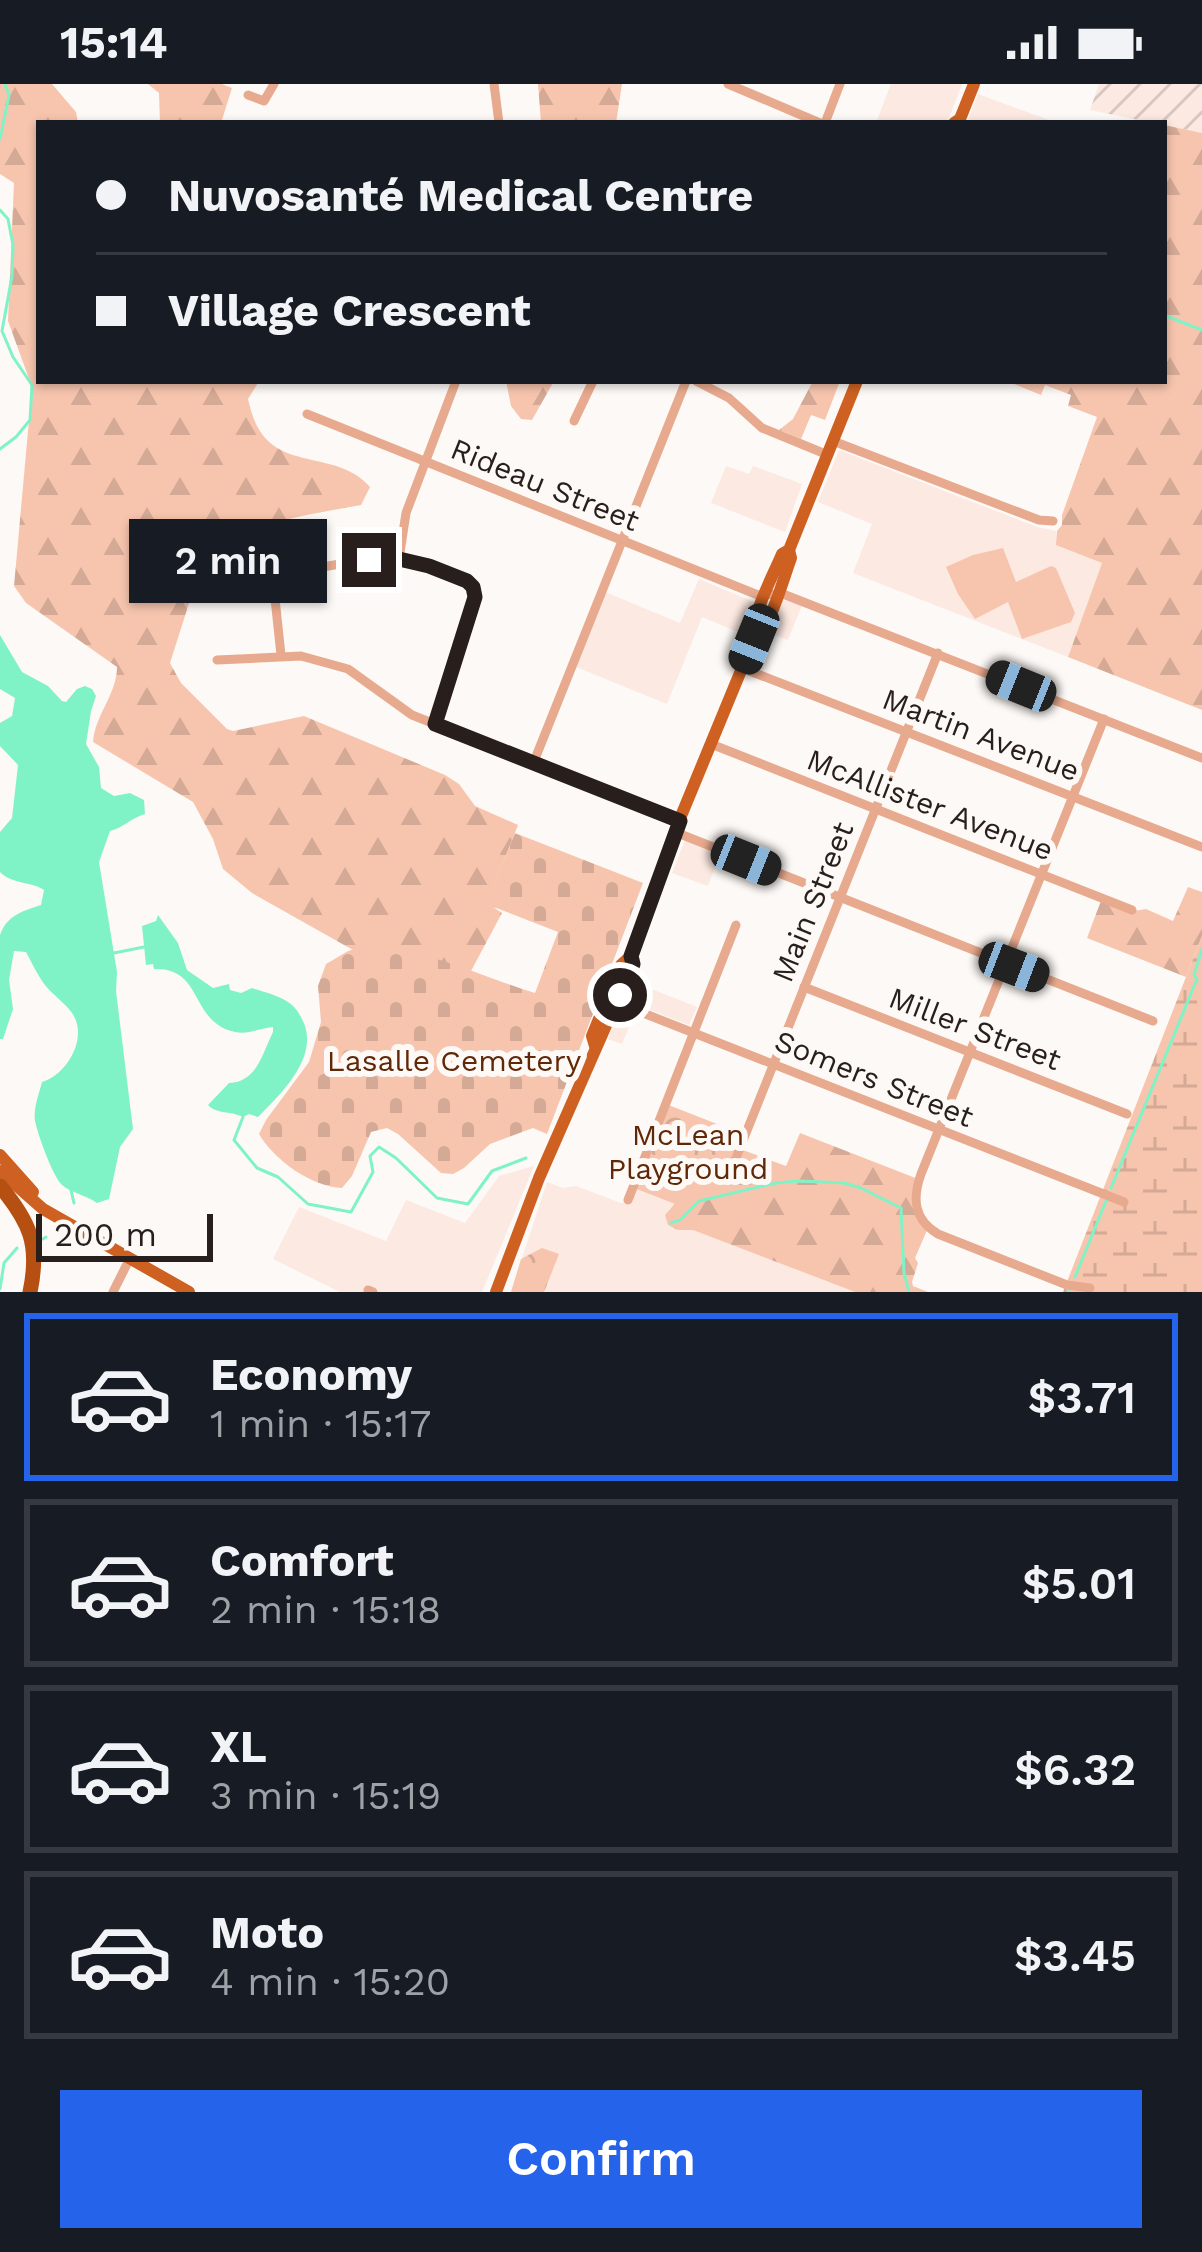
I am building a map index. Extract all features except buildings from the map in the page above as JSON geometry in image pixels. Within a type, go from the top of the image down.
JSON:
[{"type":"highway","points":[[0,1186],[19,1210],[33,1240],[30,1292]]},
{"type":"main road","points":[[960,120],[974,84]]},
{"type":"main road","points":[[496,1292],[538,1178],[602,1039],[612,1000],[633,964],[631,956],[677,827],[754,639],[762,634],[771,594],[791,557],[789,550],[855,384]]},
{"type":"main road","points":[[0,1155],[68,1225]]},
{"type":"main road","points":[[0,1171],[43,1209],[189,1292]]},
{"type":"street","points":[[248,95],[264,101],[274,84]]},
{"type":"street","points":[[494,84],[500,120]]},
{"type":"street","points":[[728,84],[815,120]]},
{"type":"street","points":[[823,120],[840,84]]},
{"type":"street","points":[[399,559],[406,513],[455,384]]},
{"type":"street","points":[[574,422],[591,384]]},
{"type":"street","points":[[533,764],[685,384]]},
{"type":"street","points":[[702,384],[729,398],[762,428],[1053,521]]},
{"type":"street","name":"Rideau Street","points":[[307,414],[758,595],[771,594],[938,653],[1202,758]]},
{"type":"street","points":[[280,656],[276,574],[399,559],[467,581],[475,597],[435,724]]},
{"type":"street","name":"Main Street","points":[[732,1168],[938,653]]},
{"type":"street","points":[[218,659],[301,656],[348,669],[412,715],[840,898],[1153,1022]]},
{"type":"street","name":"Martin Avenue","points":[[742,668],[1202,847]]},
{"type":"street","points":[[1090,1288],[1067,1285],[938,1234],[920,1219],[915,1202],[918,1182],[1104,719]]},
{"type":"street","name":"McAllister Avenue","points":[[711,744],[1132,910]]},
{"type":"street","points":[[628,1200],[736,925]]},
{"type":"street","name":"Miller Street","points":[[805,987],[1127,1114]]},
{"type":"street","name":"Somers Street","points":[[612,1000],[1124,1202]]},
{"type":"street","points":[[112,1292],[129,1259]]},
{"type":"shaded area","points":[[891,84],[962,84],[948,120],[877,120]]},
{"type":"shaded area","points":[[1099,84],[1202,84],[1202,133],[1167,126],[1167,120],[1139,120],[1090,110]]},
{"type":"shaded area","points":[[978,94],[1049,120],[968,120]]},
{"type":"shaded area","points":[[839,450],[1056,531],[1057,545],[1102,563],[1068,657],[853,573],[872,524],[818,502]]},
{"type":"shaded area","points":[[726,466],[749,474],[753,466],[802,484],[785,532],[711,503]]},
{"type":"shaded area","points":[[699,579],[756,603],[743,634],[702,617],[667,704],[576,667],[605,592],[680,623]]},
{"type":"shaded area","points":[[780,599],[802,605],[788,640],[766,632]]},
{"type":"shaded area","points":[[0,635],[22,672],[48,686],[62,701],[77,689],[92,689],[96,696],[86,744],[99,767],[101,788],[114,796],[130,793],[144,800],[145,814],[110,831],[99,862],[117,972],[133,1129],[120,1147],[109,1199],[97,1203],[62,1185],[37,1127],[35,1112],[42,1082],[67,1063],[78,1033],[72,1013],[45,985],[26,952],[14,951],[9,980],[13,1009],[0,1039],[0,935],[11,918],[41,905],[44,890],[0,872],[0,832],[12,818],[18,765],[0,746],[0,723],[12,716],[15,698],[0,689]]},
{"type":"shaded area","points":[[685,840],[720,854],[708,886],[672,873]]},
{"type":"shaded area","points":[[158,915],[178,943],[187,970],[213,988],[229,984],[230,990],[241,993],[252,988],[280,997],[302,1019],[307,1039],[301,1064],[258,1117],[208,1105],[229,1083],[252,1072],[273,1027],[240,1033],[220,1026],[181,977],[146,965],[142,926],[156,921]]},
{"type":"shaded area","points":[[631,981],[697,1007],[689,1025],[638,1005],[622,1044],[608,1039]]},
{"type":"shaded area","points":[[534,1166],[482,1292],[340,1292],[273,1259],[299,1207],[386,1241],[406,1200],[465,1223],[499,1176]]},
{"type":"shaded area","points":[[547,1182],[563,1188],[576,1186],[621,1203],[629,1201],[634,1188],[675,1204],[669,1209],[678,1230],[693,1230],[855,1292],[511,1292]]},
{"type":"green space","points":[[0,84],[52,84],[77,120],[36,120],[36,384],[257,384],[248,399],[267,440],[280,450],[342,468],[370,487],[361,505],[270,524],[217,543],[191,597],[170,663],[181,683],[227,729],[304,716],[445,775],[459,784],[475,806],[518,825],[487,903],[502,913],[471,971],[392,949],[353,950],[252,893],[223,869],[193,802],[93,742],[117,667],[26,603],[14,586],[32,387],[8,321],[14,183],[0,174]]},
{"type":"green space","points":[[148,84],[232,88],[222,120],[160,120],[159,93]]},
{"type":"green space","points":[[538,84],[622,84],[616,120],[541,120]]},
{"type":"green space","points":[[1167,126],[1202,133],[1202,710],[1068,657],[1102,563],[1056,545],[1057,531],[1097,417],[1068,406],[1071,395],[1045,385],[1041,395],[1014,384],[1167,384]]},
{"type":"green space","points":[[507,384],[552,384],[532,420],[521,419],[511,406]]},
{"type":"green space","points":[[811,384],[839,384],[825,420],[811,415],[801,439],[779,430],[793,419]]},
{"type":"green space","points":[[1003,548],[1016,582],[1056,568],[1075,613],[1071,622],[1022,639],[1008,602],[975,619],[946,567]]},
{"type":"green space","name":"Lasalle Cemetery","points":[[515,833],[643,883],[547,1134],[533,1128],[490,1144],[453,1174],[441,1173],[387,1128],[371,1132],[342,1188],[318,1183],[295,1170],[259,1134],[309,1062],[321,1022],[318,986],[326,964],[351,950],[393,949],[535,993],[558,932],[486,904]]},
{"type":"green space","points":[[1188,887],[1202,892],[1202,936],[1186,977],[1087,938],[1102,898],[1173,921]]},
{"type":"green space","points":[[1202,936],[1202,1292],[1063,1292]]},
{"type":"green space","name":"McLean Playground","points":[[666,1104],[745,1135],[728,1173],[675,1204],[634,1188]]},
{"type":"green space","points":[[800,1133],[918,1179],[915,1189],[928,1228],[915,1258],[912,1282],[928,1292],[855,1292],[693,1230],[668,1225],[665,1215],[682,1195],[722,1177],[740,1149],[786,1166]]},
{"type":"green space","points":[[542,1248],[559,1254],[544,1292],[511,1292],[521,1259]]},
{"type":"waterway","points":[[0,139],[9,95],[5,84]]},
{"type":"waterway","points":[[0,210],[8,219],[13,245],[2,331],[32,385],[30,420],[0,449]]},
{"type":"waterway","points":[[1167,316],[1202,330]]},
{"type":"waterway","points":[[114,953],[144,947]]},
{"type":"waterway","points":[[1111,1188],[1197,979],[1194,975],[1202,949]]},
{"type":"waterway","points":[[243,1117],[234,1140],[257,1168],[278,1177],[308,1204],[351,1212],[373,1172],[370,1156],[379,1147],[437,1198],[468,1204],[492,1171],[526,1158]]},
{"type":"waterway","points":[[671,1223],[699,1201],[776,1183],[844,1183],[901,1208],[909,1292]]},
{"type":"waterway","points":[[71,1190],[74,1203]]},
{"type":"waterway","points":[[1075,1277],[1106,1201]]},
{"type":"waterway","points":[[0,1289],[4,1263],[17,1248]]},
{"type":"route","points":[[369,560],[399,559],[429,566],[473,587],[475,597],[435,724],[680,821],[620,995]]}]
